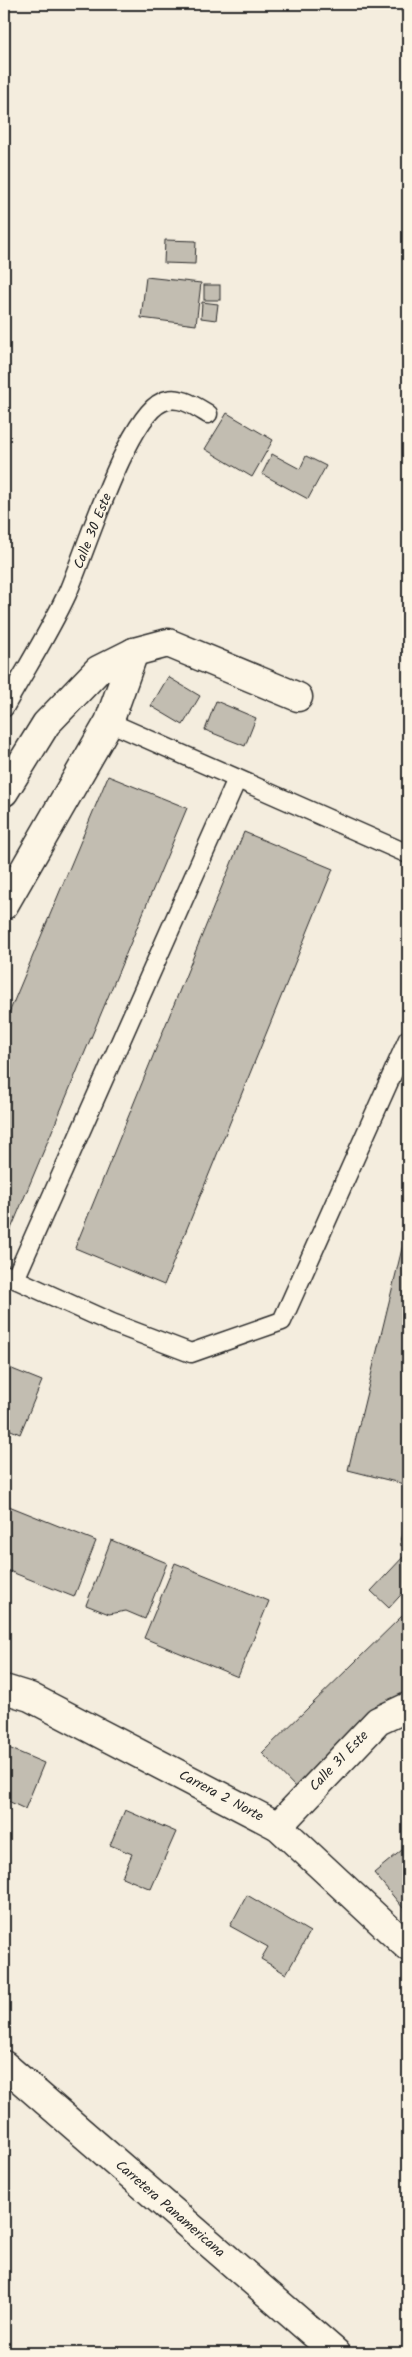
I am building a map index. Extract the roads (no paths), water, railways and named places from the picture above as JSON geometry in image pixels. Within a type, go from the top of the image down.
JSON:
[{"type":"main road","points":[[4,792],[46,724],[98,670],[134,652],[168,643],[298,697]]},
{"type":"main road","points":[[4,904],[110,722],[134,652]]},
{"type":"main road","name":"Carrera 2 Norte","points":[[4,1689],[30,1697],[278,1826],[408,1947]]},
{"type":"main road","name":"Calle 31 Este","points":[[278,1826],[378,1721],[408,1707]]},
{"type":"main road","name":"Carretera Panamericana","points":[[4,2065],[336,2353]]},
{"type":"lane","name":"Calle 30 Este","points":[[4,708],[66,596],[130,441],[146,416],[162,402],[185,400],[208,414]]},
{"type":"lane","points":[[110,722],[408,854]]},
{"type":"lane","points":[[238,779],[9,1277],[112,1324],[191,1353],[282,1321],[408,1038]]}]
